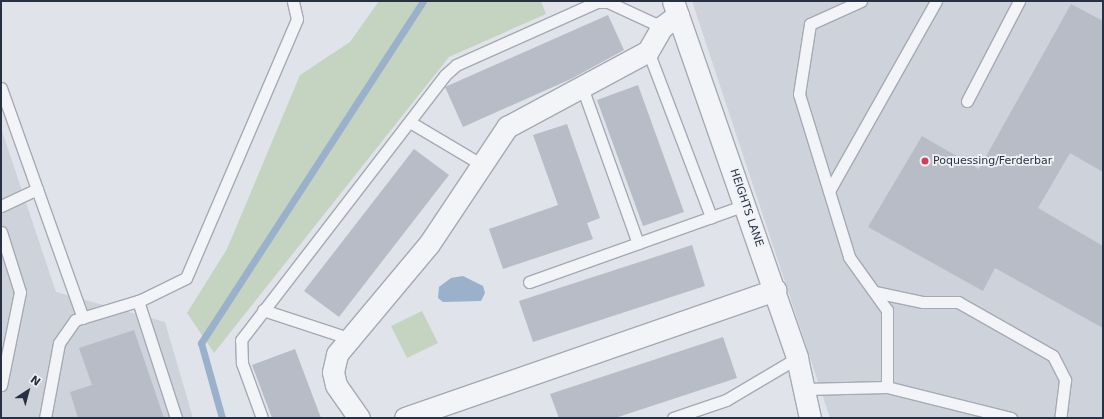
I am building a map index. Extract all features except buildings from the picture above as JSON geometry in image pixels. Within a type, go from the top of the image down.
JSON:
[{"type":"street","points":[[360,418],[346,403],[333,372],[337,354],[348,338],[429,244],[508,127],[648,52],[671,14]]},
{"type":"street","name":"HEIGHTS LANE","points":[[671,14],[745,205],[775,290],[797,358],[805,389],[810,418]]},
{"type":"street","points":[[405,418],[775,290]]},
{"type":"lane","points":[[46,418],[59,343],[75,320],[138,301],[186,278],[297,19],[293,1]]},
{"type":"lane","points":[[861,1],[810,24],[800,94],[849,257],[888,310],[887,387]]},
{"type":"lane","points":[[829,191],[936,1]]},
{"type":"lane","points":[[967,101],[1019,1]]},
{"type":"lane","points":[[262,418],[242,363],[241,340],[456,65],[597,2],[608,2],[671,14]]},
{"type":"lane","points":[[648,52],[711,217]]},
{"type":"lane","points":[[582,87],[638,243]]},
{"type":"lane","points":[[1,88],[83,318]]},
{"type":"lane","points":[[410,122],[482,165]]},
{"type":"lane","points":[[1,206],[37,189]]},
{"type":"lane","points":[[529,282],[745,205]]},
{"type":"lane","points":[[1,232],[20,292],[3,363],[1,385]]},
{"type":"lane","points":[[875,292],[922,302],[958,302],[1053,356],[1065,380],[1060,418]]},
{"type":"lane","points":[[138,301],[176,418]]},
{"type":"lane","points":[[263,310],[348,338]]},
{"type":"lane","points":[[673,418],[726,400],[797,358]]},
{"type":"lane","points":[[805,389],[887,387],[1011,418]]},
{"type":"shaded area","name":"Poquessing/Ferderbar","points":[[692,1],[1103,1],[1103,418],[830,418]]},
{"type":"shaded area","points":[[1,128],[56,292],[165,322],[193,418],[1,418]]},
{"type":"green space","points":[[379,1],[541,1],[546,14],[449,57],[214,353],[187,313],[227,249],[300,75],[350,42]]},
{"type":"green space","points":[[422,311],[438,343],[407,358],[391,326]]},
{"type":"water","points":[[463,276],[483,286],[485,293],[481,301],[443,302],[438,298],[439,287],[451,278]]},
{"type":"waterway","points":[[222,418],[201,343],[423,1]]},
{"type":"place","name":"Poquessing/Ferderbar","points":[[925,161]]}]
